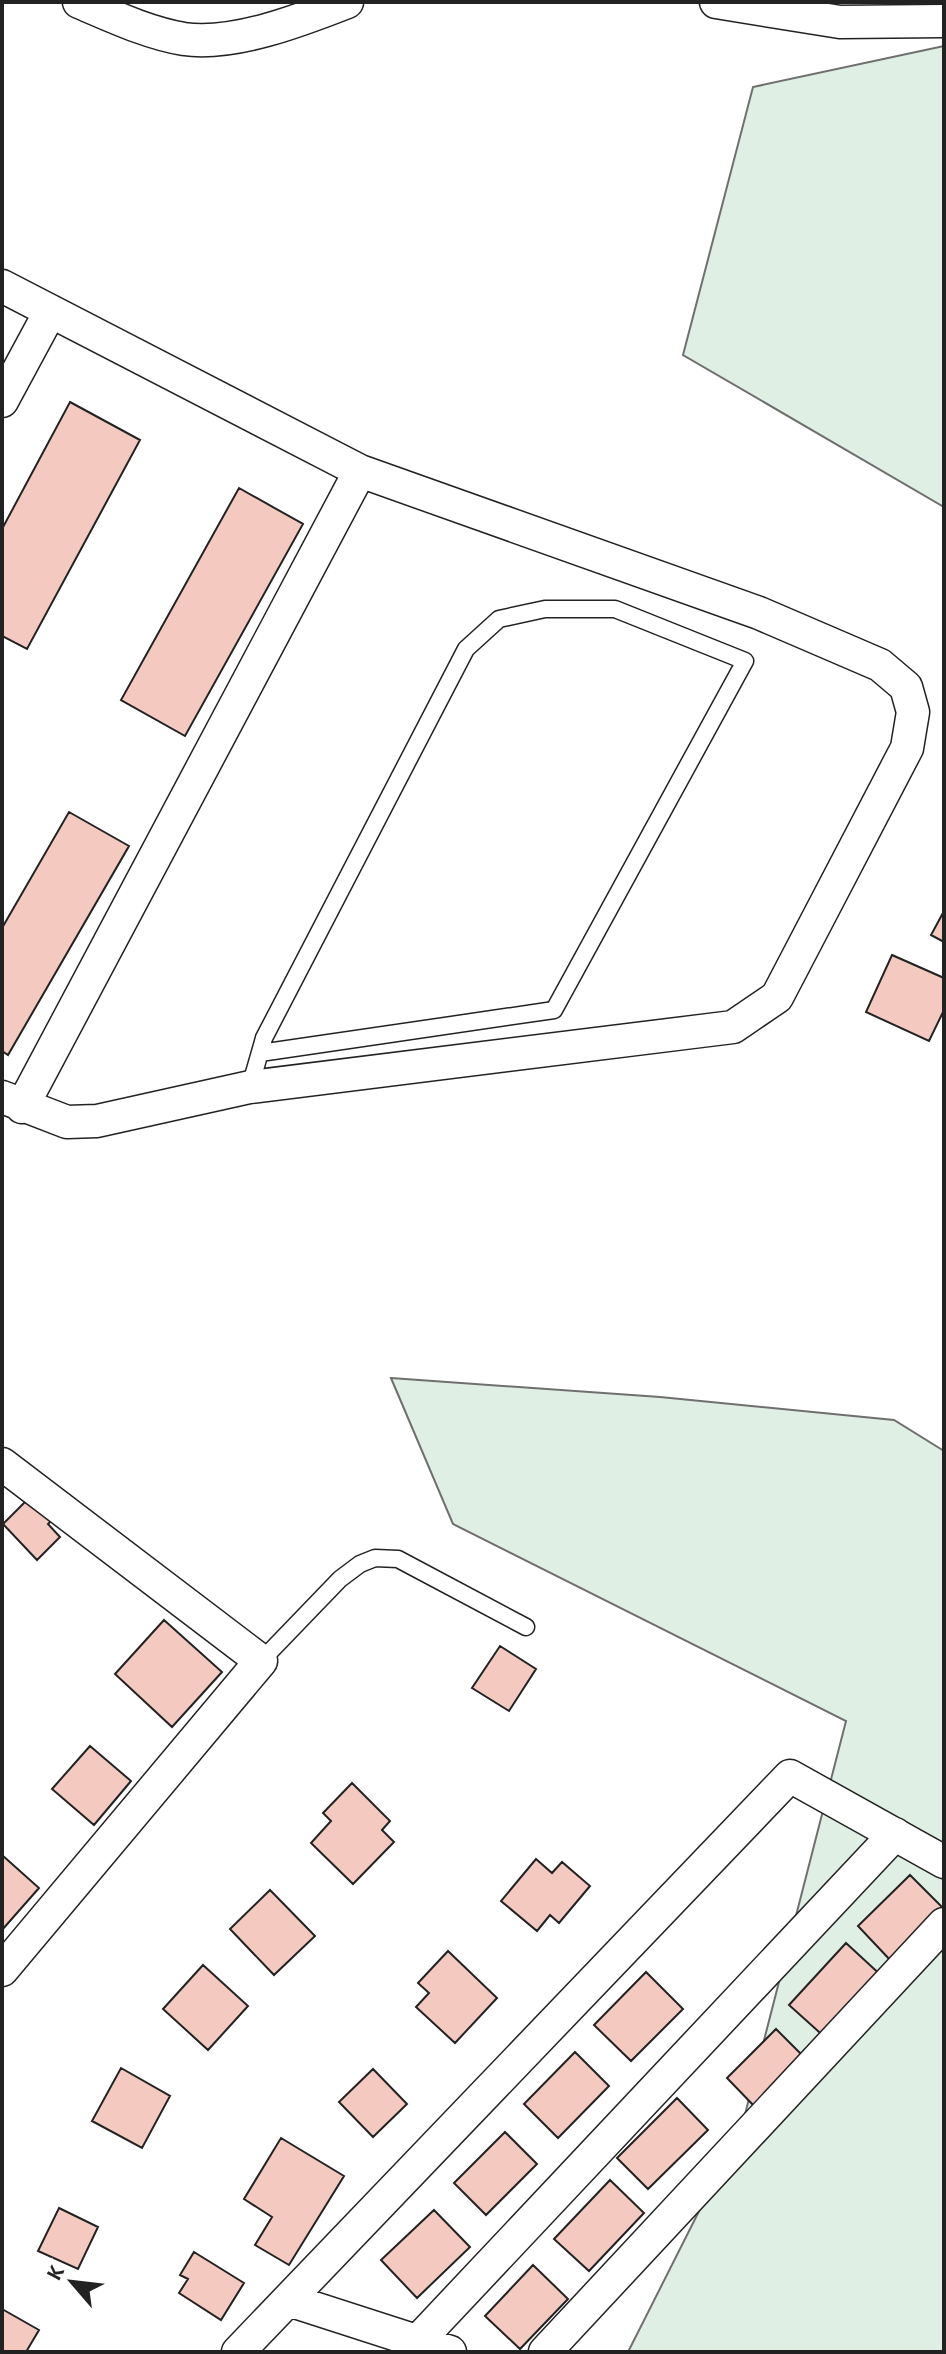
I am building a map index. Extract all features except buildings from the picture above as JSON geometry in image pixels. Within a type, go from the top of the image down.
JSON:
[{"type":"street","points":[[79,2],[127,22],[185,39],[221,39],[301,20],[347,2]]},
{"type":"street","points":[[716,2],[840,22],[944,21]]},
{"type":"street","points":[[2,286],[360,471],[759,613],[880,665],[906,687],[913,712],[907,748],[777,997],[733,1027],[250,1087],[97,1121],[67,1122],[12,1102],[360,471]]},
{"type":"street","points":[[2,401],[50,312]]},
{"type":"street","points":[[2,1464],[261,1661],[2,1970]]},
{"type":"street","points":[[253,2345],[289,2300],[790,1776],[944,1862]]},
{"type":"street","points":[[417,2342],[895,1834]]},
{"type":"street","points":[[545,2352],[944,1924]]},
{"type":"street","points":[[289,2300],[450,2352]]},
{"type":"lane","points":[[250,1087],[264,1038],[466,649],[499,619],[545,609],[615,609],[745,661],[554,1010],[260,1053]]},
{"type":"lane","points":[[261,1661],[340,1579],[375,1558],[398,1559],[526,1627]]},
{"type":"green space","points":[[944,46],[944,507],[683,355],[753,87]]},
{"type":"green space","points":[[391,1378],[660,1397],[894,1420],[944,1451],[944,2352],[628,2352],[742,2126],[846,1721],[453,1524]]}]
